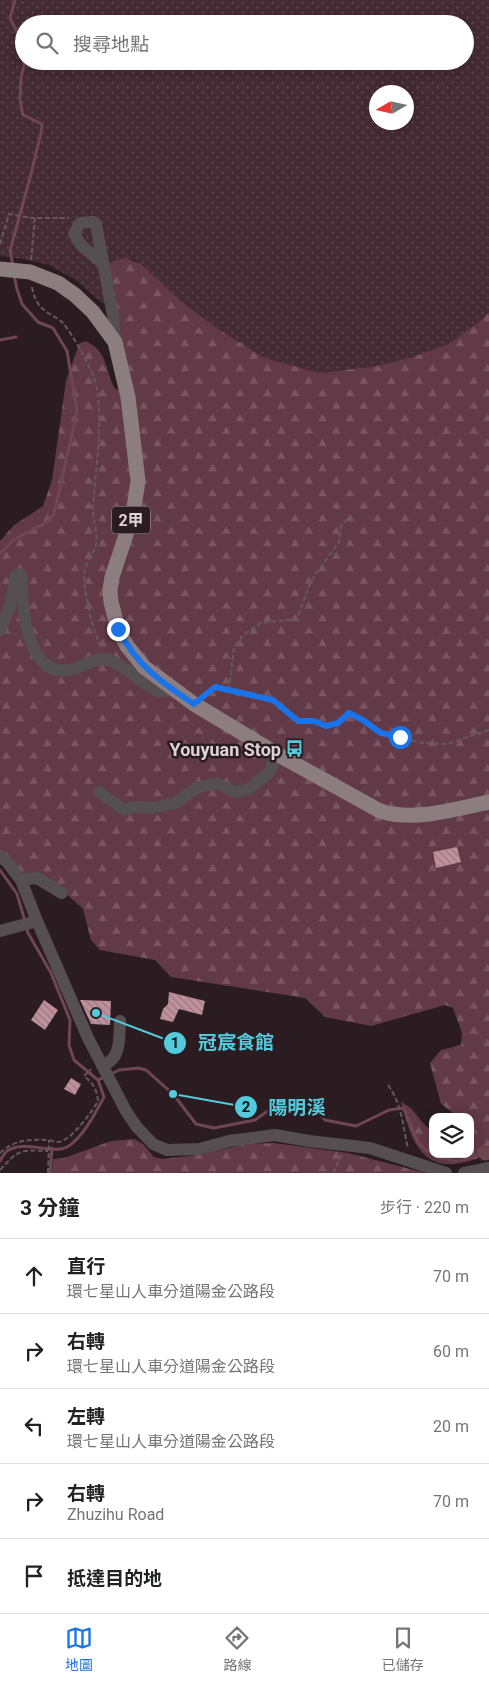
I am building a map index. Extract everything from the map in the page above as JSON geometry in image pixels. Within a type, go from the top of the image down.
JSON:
[{"type":"main road","name":"2甲","points":[[0,269],[30,272],[58,283],[75,295],[93,312],[115,342],[128,397],[138,481],[133,514],[112,577],[111,602],[118,629],[127,646],[144,667],[194,704],[277,754],[380,811],[406,816],[439,812],[489,802]]},
{"type":"street","points":[[103,264],[81,245],[74,234],[80,223],[93,222],[96,224],[113,316],[115,342]]},
{"type":"street","points":[[0,630],[10,607],[16,576],[20,574],[24,618],[29,640],[40,658],[51,667],[61,671],[74,669],[98,659],[108,660],[158,691],[173,690]]},
{"type":"street","points":[[99,792],[124,810],[132,807],[152,808],[175,803],[196,788],[217,783],[235,792],[247,790],[269,773],[277,754]]},
{"type":"street","points":[[2,862],[21,880],[30,924],[88,1038],[102,1072],[136,1126],[153,1144],[167,1150],[199,1149],[229,1141],[275,1135],[370,1148],[446,1173]]},
{"type":"street","points":[[21,880],[37,878],[62,893]]},
{"type":"street","points":[[0,931],[30,924]]},
{"type":"street","points":[[102,1072],[118,1051],[120,1020]]},
{"type":"street","points":[[464,1173],[489,1168]]},
{"type":"path","points":[[0,244],[9,214],[34,218],[70,218],[76,216],[80,223]]},
{"type":"path","points":[[30,264],[34,218]]},
{"type":"path","points":[[31,283],[38,304],[46,312],[62,321],[70,332],[97,386],[99,404],[98,455],[93,513],[96,544],[85,566],[84,576],[91,622],[100,646],[108,660]]},
{"type":"path","points":[[229,690],[234,647],[243,635],[261,623],[297,619],[309,586],[339,542],[341,526],[350,516]]},
{"type":"path","points":[[194,704],[215,687],[273,700],[298,721],[314,721],[326,726],[338,723],[349,713],[381,733],[424,743],[447,744],[489,730]]},
{"type":"path","points":[[0,1153],[10,1144],[21,1140],[50,1140],[57,1142],[70,1137],[98,1101],[92,1082],[84,1076],[102,1072]]},
{"type":"path","points":[[388,1086],[395,1095],[399,1106],[410,1161]]},
{"type":"path","points":[[48,1173],[50,1140]]},
{"type":"path","points":[[333,1173],[346,1146]]},
{"type":"path","points":[[0,1170],[18,1152],[27,1150],[48,1151]]},
{"type":"shaded area","points":[[0,0],[489,0],[489,312],[480,321],[448,344],[413,357],[376,366],[320,373],[265,358],[220,330],[178,299],[136,261],[131,259],[116,311],[96,298],[77,281],[49,265],[0,256]]},
{"type":"green space","points":[[125,258],[141,264],[178,299],[220,330],[265,358],[320,373],[376,366],[413,357],[448,344],[480,321],[489,312],[489,1155],[455,1164],[442,1164],[429,1158],[474,1158],[474,1113],[453,1113],[441,1104],[430,1063],[441,1050],[461,1045],[462,1033],[453,1008],[445,1005],[371,1026],[325,1017],[305,998],[171,977],[155,960],[100,950],[91,940],[83,909],[62,890],[22,874],[0,851],[0,541],[13,526],[43,506],[52,480],[66,381],[79,344],[85,341],[98,350],[102,355],[115,389],[120,390],[108,264]]},
{"type":"green space","points":[[401,1102],[410,1108],[428,1128],[429,1158],[423,1154],[412,1135]]},
{"type":"green space","points":[[134,1139],[143,1144],[154,1157],[162,1159],[189,1156],[248,1144],[274,1143],[348,1153],[426,1173],[52,1173],[53,1159],[64,1158],[111,1141]]},
{"type":"building","points":[[457,847],[461,862],[436,868],[433,852]]},
{"type":"building","points":[[169,992],[205,1001],[202,1015],[179,1009],[173,1022],[160,1019],[163,1009],[168,1004]]},
{"type":"building","points":[[44,1000],[58,1010],[45,1030],[31,1020]]},
{"type":"building","points":[[80,1000],[111,1001],[110,1025],[91,1024]]},
{"type":"building","points":[[71,1078],[81,1084],[75,1095],[64,1089]]},
{"type":"waterway","points":[[15,0],[10,18],[15,28]]},
{"type":"waterway","points":[[13,266],[10,251],[31,174],[42,124],[23,115],[20,100],[23,70]]},
{"type":"waterway","points":[[0,554],[13,540],[46,523],[54,514],[77,412],[67,351],[53,328],[38,322],[22,304],[14,275]]},
{"type":"waterway","points":[[0,340],[16,337]]},
{"type":"waterway","points":[[0,870],[17,894],[25,921]]},
{"type":"waterway","points":[[26,927],[51,973],[70,1020],[69,1045],[74,1060],[98,1080],[105,1077]]},
{"type":"waterway","points":[[111,1074],[119,1070],[139,1068],[146,1070],[173,1094],[196,1124],[214,1128],[255,1120],[275,1106],[297,1098],[311,1103],[325,1120],[356,1126],[389,1110],[403,1108],[419,1143],[429,1153],[443,1159],[463,1160],[489,1149]]},
{"type":"waterway","points":[[0,1161],[6,1152],[21,1146],[61,1149],[73,1143],[88,1125],[104,1097],[98,1080]]},
{"type":"waterway","points":[[50,1173],[52,1148]]},
{"type":"waterway","points":[[482,1152],[485,1155],[489,1154]]},
{"type":"place","name":"Youyuan Stop","points":[[295,749]]},
{"type":"place","name":"冠宸食館","points":[[96,1013]]},
{"type":"place","name":"陽明溪","points":[[173,1094]]},
{"type":"route","points":[[118,629],[127,646],[144,667],[194,704],[215,687],[273,700],[298,721],[314,721],[326,726],[338,723],[349,713],[381,733],[400,737]]}]
